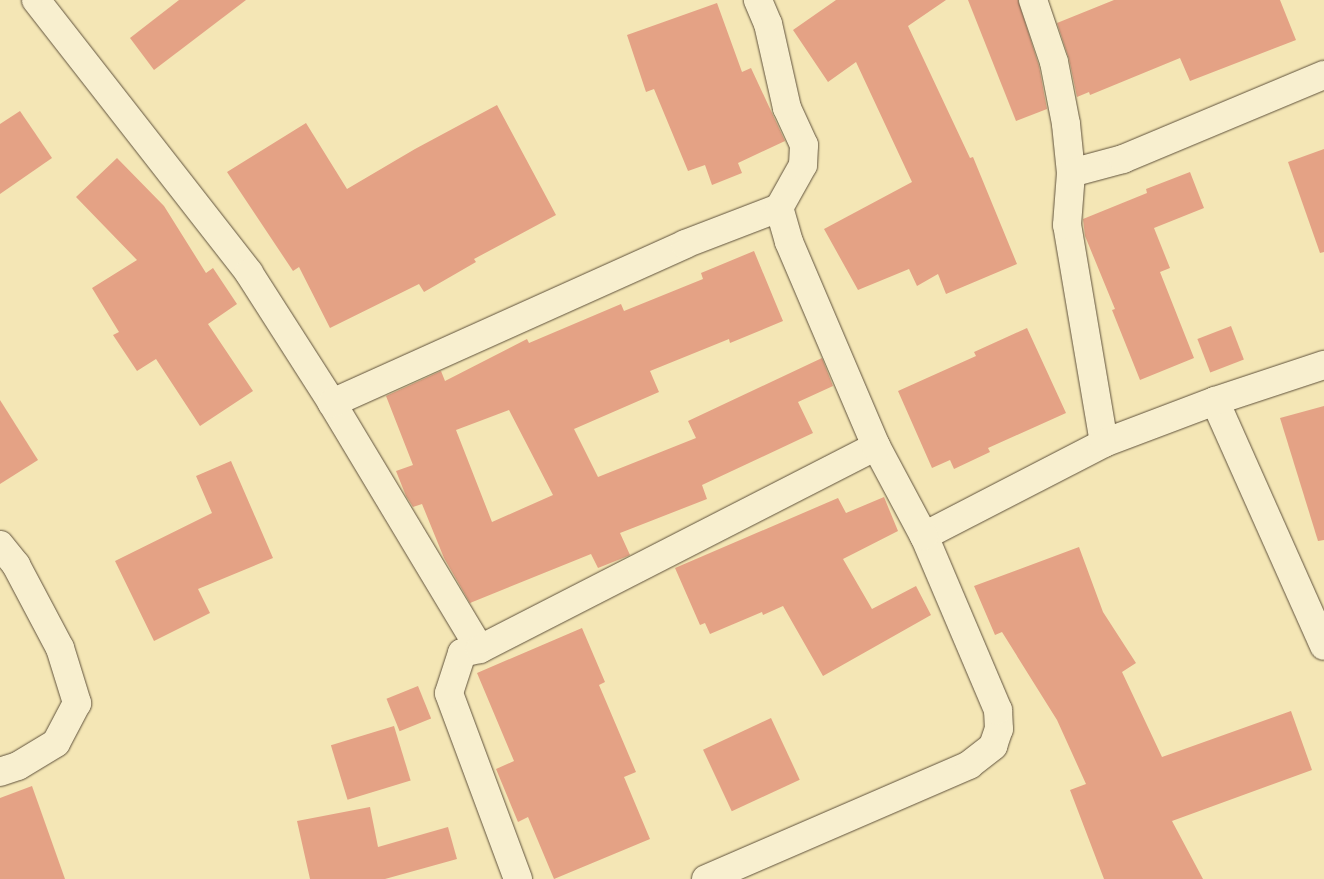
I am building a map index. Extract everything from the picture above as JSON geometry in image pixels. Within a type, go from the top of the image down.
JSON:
[{"type":"street","points":[[36,0],[249,273],[332,403],[480,649]]},
{"type":"street","points":[[332,403],[685,244],[779,208],[803,164],[804,145],[787,108],[768,24],[758,0]]},
{"type":"street","points":[[1033,0],[1054,62],[1066,124],[1071,174],[1067,225],[1104,443]]},
{"type":"street","points":[[1071,174],[1123,159],[1324,75]]},
{"type":"street","points":[[706,879],[742,871],[969,765],[993,746],[999,729],[998,710],[924,536],[876,446],[789,242],[779,208]]},
{"type":"street","points":[[924,536],[1104,443],[1215,401],[1324,365]]},
{"type":"street","points":[[1215,401],[1324,646]]},
{"type":"street","points":[[518,879],[449,693],[462,653],[480,649],[876,446]]},
{"type":"street","points":[[0,544],[16,565],[60,648],[77,703],[56,742],[18,766],[0,772]]},
{"type":"building","points":[[179,0],[246,0],[154,70],[130,38]]},
{"type":"building","points":[[836,0],[946,0],[908,26],[970,158],[973,157],[1017,264],[946,294],[938,274],[917,286],[909,269],[858,290],[824,229],[912,182],[856,62],[828,82],[793,30]]},
{"type":"building","points":[[968,0],[1018,0],[1039,66],[1047,109],[1016,121]]},
{"type":"building","points":[[1114,0],[1280,0],[1296,40],[1190,81],[1180,58],[1090,95],[1089,92],[1077,97],[1069,59],[1057,23]]},
{"type":"building","points":[[717,3],[742,72],[751,68],[785,141],[738,163],[742,173],[712,185],[705,165],[688,171],[654,89],[646,92],[627,35]]},
{"type":"building","points":[[497,105],[556,215],[474,259],[476,262],[424,292],[419,284],[330,328],[299,267],[293,271],[227,172],[306,123],[347,189],[415,149]]},
{"type":"building","points":[[20,111],[52,158],[0,194],[0,124]]},
{"type":"building","points":[[1324,149],[1324,252],[1320,253],[1288,162]]},
{"type":"building","points":[[117,158],[164,206],[206,273],[213,268],[237,304],[208,324],[253,391],[200,426],[156,359],[137,371],[113,335],[119,332],[92,288],[137,260],[76,197]]},
{"type":"building","points":[[1190,172],[1204,208],[1154,228],[1170,268],[1160,272],[1194,358],[1140,380],[1112,310],[1115,309],[1085,236],[1083,219],[1147,193],[1146,189]]},
{"type":"building","points":[[754,251],[783,321],[730,343],[729,339],[650,371],[659,392],[574,429],[598,477],[696,438],[688,421],[822,358],[833,386],[798,402],[813,433],[702,485],[707,499],[620,533],[630,555],[628,556],[598,568],[591,554],[470,603],[444,558],[422,504],[413,507],[406,496],[396,471],[413,465],[386,396],[441,371],[445,381],[527,339],[529,343],[621,304],[624,311],[703,279],[701,273]],"holes":[[[509,410],[553,495],[492,522],[456,430]]]},
{"type":"building","points":[[1231,326],[1244,360],[1210,373],[1197,339]]},
{"type":"building","points":[[1027,328],[1066,413],[988,448],[990,452],[954,469],[950,460],[932,468],[898,391],[976,356],[974,352]]},
{"type":"building","points":[[0,400],[38,460],[0,484]]},
{"type":"building","points":[[1324,406],[1324,540],[1318,541],[1280,418]]},
{"type":"building","points":[[231,461],[273,558],[198,589],[210,613],[154,641],[115,561],[212,513],[196,476]]},
{"type":"building","points":[[884,497],[898,531],[843,559],[872,609],[916,586],[931,615],[823,676],[783,606],[763,615],[762,612],[710,634],[705,623],[700,625],[675,568],[838,498],[846,513]]},
{"type":"building","points":[[1079,547],[1103,612],[1136,663],[1122,672],[1162,757],[1291,711],[1312,770],[1172,821],[1203,879],[1104,879],[1070,790],[1086,784],[1057,720],[1002,632],[995,635],[974,586]]},
{"type":"building","points":[[582,628],[605,682],[599,685],[636,772],[624,777],[650,839],[554,879],[528,817],[518,822],[496,769],[514,761],[477,673]]},
{"type":"building","points":[[418,686],[431,718],[400,731],[386,699]]},
{"type":"building","points":[[771,718],[800,780],[732,811],[703,750]]},
{"type":"building","points":[[394,726],[411,781],[348,800],[331,745]]},
{"type":"building","points":[[32,786],[65,879],[0,879],[0,798]]},
{"type":"building","points":[[370,807],[378,847],[448,827],[457,859],[385,879],[310,879],[297,821]]}]
